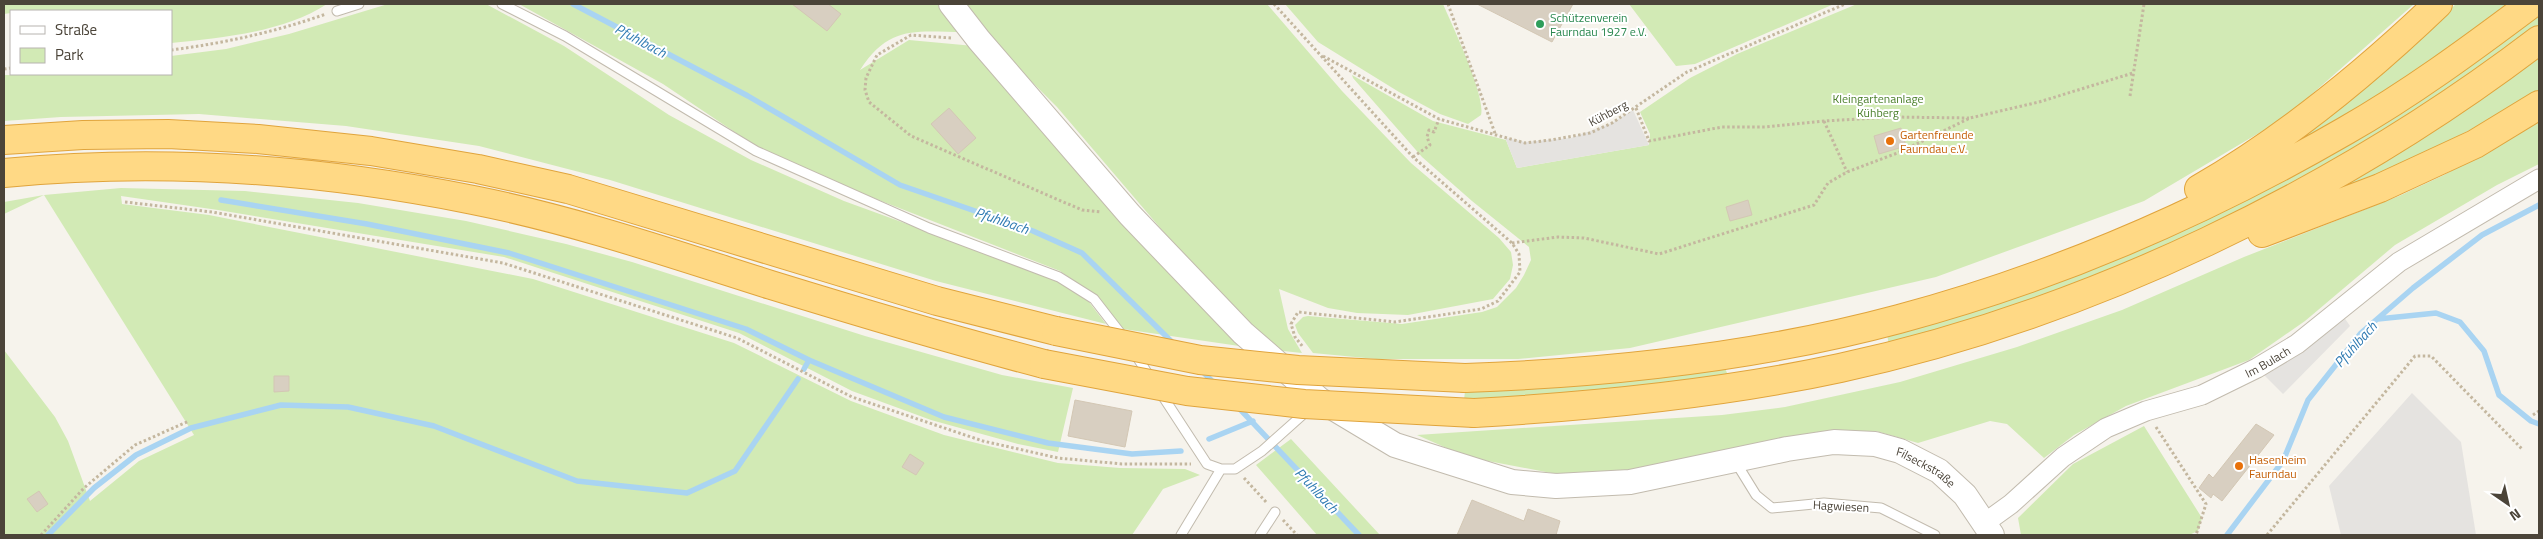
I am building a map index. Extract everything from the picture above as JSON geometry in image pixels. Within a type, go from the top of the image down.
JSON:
[{"type":"highway","points":[[2154,229],[2193,193],[2245,162],[2280,138],[2367,69],[2438,4]]},
{"type":"highway","points":[[4,140],[84,135],[159,134],[258,138],[371,151],[478,169],[568,189],[938,301],[1056,331],[1200,360],[1298,370],[1465,378],[1564,374],[1645,366],[1813,339],[1898,320],[1985,294],[2092,255],[2154,229],[2266,174],[2347,130],[2429,77],[2530,4]]},
{"type":"highway","points":[[4,173],[79,168],[166,166],[259,171],[371,182],[474,200],[642,244],[929,334],[1044,364],[1187,391],[1304,404],[1474,413],[1567,408],[1650,400],[1773,381],[1842,368],[1972,332],[2043,308],[2113,283],[2193,248],[2284,204],[2371,155],[2450,104],[2539,40]]},
{"type":"highway","points":[[2193,248],[2242,242],[2286,223],[2380,188],[2475,144],[2539,105]]},
{"type":"street","name":"Filseckstraße","points":[[951,4],[979,40],[1130,215],[1243,333],[1320,400],[1394,444],[1512,482],[1556,486],[1630,482],[1834,442],[1875,444],[1900,451],[1939,471],[1965,495],[1989,529]]},
{"type":"street","name":"Im Bulach","points":[[1989,529],[2011,504],[2062,457],[2106,428],[2146,410],[2202,395],[2257,368],[2297,344],[2399,262],[2539,180]]},
{"type":"lane","points":[[337,11],[359,4]]},
{"type":"lane","points":[[502,4],[565,36],[756,151],[929,228],[1066,281],[1094,299],[1120,330],[1207,464],[1221,469],[1235,469],[1262,451],[1320,400]]},
{"type":"lane","name":"Hagwiesen","points":[[1735,460],[1756,495],[1772,508],[1824,503],[1881,508],[1934,535]]},
{"type":"lane","points":[[1181,535],[1221,469]]},
{"type":"lane","points":[[1260,535],[1275,512]]},
{"type":"path","points":[[1274,4],[1413,157],[1512,243],[1519,254],[1520,272],[1498,301],[1481,309],[1395,322],[1298,312]]},
{"type":"path","points":[[1448,4],[1496,136]]},
{"type":"path","name":"Kühberg","points":[[1320,55],[1439,119],[1496,136],[1525,142],[1571,138],[1612,123],[1687,72],[1845,4]]},
{"type":"path","points":[[2130,96],[2144,4]]},
{"type":"path","points":[[172,50],[224,43],[285,28],[337,11]]},
{"type":"path","points":[[979,40],[911,36],[877,55],[866,78],[865,90],[869,102],[911,136],[992,172],[1082,210],[1130,215]]},
{"type":"path","points":[[1512,243],[1558,237],[1584,238],[1659,254],[1814,205],[1828,182],[1847,172],[1900,152],[1970,118],[2039,102],[2133,74]]},
{"type":"path","points":[[1636,108],[1649,141],[1722,127],[1765,127],[1824,120],[1893,117],[1970,118]]},
{"type":"path","points":[[1413,157],[1430,145],[1426,137],[1429,130],[1434,132],[1439,119]]},
{"type":"path","points":[[1824,120],[1847,172]]},
{"type":"path","points":[[125,202],[212,212],[503,264],[737,338],[852,397],[983,441],[1058,458],[1122,464],[1207,464]]},
{"type":"path","points":[[2267,535],[2416,356],[2431,356],[2523,450]]},
{"type":"path","points":[[2146,410],[2206,504],[2196,535]]},
{"type":"path","points":[[2532,415],[2539,411]]},
{"type":"path","points":[[41,535],[84,488],[135,445],[189,421]]},
{"type":"green space","points":[[4,4],[327,4],[310,14],[272,27],[231,36],[172,43],[172,10],[10,10],[10,13],[4,14]]},
{"type":"green space","points":[[388,4],[486,4],[564,46],[669,115],[751,160],[844,201],[1058,279],[1089,302],[1106,324],[936,281],[610,180],[479,146],[346,126],[199,114],[61,117],[4,121],[4,75],[172,75],[172,56],[226,49],[289,34]]},
{"type":"green space","points":[[519,4],[942,4],[964,32],[918,32],[893,38],[871,55],[860,70],[909,40],[974,46],[1246,347],[1123,329],[1099,299],[1060,271],[848,188],[757,147],[663,84]]},
{"type":"green space","points":[[962,4],[1267,4],[1342,91],[1411,163],[1499,238],[1511,252],[1513,265],[1510,279],[1493,299],[1408,315],[1357,313],[1328,308],[1279,289],[1288,329],[1302,353],[1274,350],[1197,271],[1057,107],[988,38]]},
{"type":"green space","points":[[1285,4],[1443,4],[1474,77],[1481,106],[1481,115],[1468,124],[1440,114],[1399,92],[1318,42]]},
{"type":"green space","points":[[1629,4],[1834,4],[1695,64],[1676,66]]},
{"type":"green space","name":"Kleingartenanlage Kühberg","points":[[1857,4],[2414,4],[2286,117],[2144,201],[1936,277],[1630,348],[1518,359],[1376,359],[1313,353],[1298,333],[1295,325],[1303,317],[1308,316],[1402,324],[1482,312],[1497,307],[1516,288],[1531,260],[1529,247],[1422,157],[1352,75],[1433,121],[1506,140],[1517,168],[1649,145],[1650,134],[1640,112],[1690,78],[1737,54]]},
{"type":"green space","points":[[2456,4],[2511,4],[2382,96],[2297,146],[2294,141],[2347,103]]},
{"type":"green space","points":[[2539,12],[2539,27],[2390,131],[2218,226],[2026,304],[1889,346],[1887,334],[2020,295]]},
{"type":"green space","points":[[2539,56],[2539,92],[2444,144],[2342,191],[2340,187],[2441,124]]},
{"type":"green space","points":[[2539,122],[2539,164],[2497,185],[2395,245],[2305,321],[2249,360],[2126,406],[2074,435],[2044,458],[2007,424],[1990,421],[1918,443],[1876,431],[1841,433],[1633,472],[1567,476],[1467,457],[1417,435],[1722,415],[1785,407],[1900,382],[2017,347],[2122,310],[2244,257],[2399,196],[2444,175]]},
{"type":"green space","points":[[121,188],[245,191],[358,203],[466,221],[566,244],[632,262],[865,336],[1002,375],[1073,388],[1058,452],[1018,444],[931,420],[852,391],[739,333],[504,257],[121,196],[122,204],[209,215],[533,279],[734,343],[851,401],[944,435],[1058,463],[1120,468],[1185,469],[1200,475],[1163,489],[1132,535],[4,535],[4,350],[55,417],[68,441],[90,501],[139,461],[194,435],[44,195]]},
{"type":"green space","points":[[44,195],[4,214],[4,202]]},
{"type":"green space","points":[[1725,368],[1729,378],[1607,394],[1464,400],[1465,391],[1595,383]]},
{"type":"green space","points":[[2144,426],[2202,518],[2198,531],[2189,535],[2021,535],[2018,518],[2073,464]]},
{"type":"green space","points":[[1291,439],[1380,535],[1317,535],[1256,465]]},
{"type":"shaded area","points":[[1633,110],[1649,145],[1517,168],[1506,140],[1507,138],[1525,142],[1571,138],[1612,123]]},
{"type":"shaded area","points":[[2339,310],[2350,326],[2283,394],[2257,368]]},
{"type":"shaded area","points":[[2412,393],[2461,442],[2476,535],[2341,535],[2329,486]]},
{"type":"building","points":[[792,4],[828,4],[841,14],[827,31]]},
{"type":"building","name":"Schützenverein Faurndau 1927 e.V.","points":[[1477,4],[1573,4],[1552,42]]},
{"type":"building","points":[[949,108],[976,138],[958,154],[931,124]]},
{"type":"building","name":"Gartenfreunde Faurndau e.V.","points":[[1901,128],[1906,146],[1879,154],[1874,136]]},
{"type":"building","points":[[1748,200],[1752,215],[1730,221],[1726,207]]},
{"type":"building","points":[[274,376],[289,376],[289,391],[274,392]]},
{"type":"building","points":[[1075,400],[1132,411],[1125,447],[1068,436]]},
{"type":"building","points":[[2256,424],[2274,435],[2222,501],[2213,494],[2211,498],[2199,488],[2209,474],[2213,478]]},
{"type":"building","points":[[910,454],[924,463],[916,475],[902,467]]},
{"type":"building","points":[[39,491],[48,504],[37,512],[27,499]]},
{"type":"building","points":[[1472,500],[1524,521],[1528,509],[1560,521],[1556,535],[1457,535]]},
{"type":"waterway","name":"Pfuhlbach","points":[[573,4],[748,96],[900,185],[1033,231],[1082,253],[1175,345]]},
{"type":"waterway","points":[[221,200],[367,224],[509,253],[746,329],[809,360],[944,417],[1048,443],[1132,454],[1181,451]]},
{"type":"waterway","name":"Pfuhlbach","points":[[2227,535],[2283,461],[2308,400],[2361,333],[2413,288],[2482,235],[2539,205]]},
{"type":"waterway","points":[[2378,319],[2436,313],[2460,322],[2484,351],[2499,395],[2531,421],[2539,424]]},
{"type":"waterway","points":[[804,369],[809,360]]},
{"type":"waterway","name":"Pfuhlbach","points":[[1202,371],[1216,385]]},
{"type":"waterway","points":[[48,535],[94,488],[136,455],[191,428],[281,405],[348,407],[434,426],[577,481],[687,493],[735,471],[798,379]]},
{"type":"waterway","name":"Pfuhlbach","points":[[1237,406],[1359,535]]},
{"type":"waterway","points":[[1209,439],[1253,421]]},
{"type":"place","name":"Schützenverein Faurndau 1927 e.V.","points":[[1540,24]]},
{"type":"place","name":"Gartenfreunde Faurndau e.V.","points":[[1890,141]]},
{"type":"place","name":"Hasenheim Faurndau","points":[[2239,466]]}]
